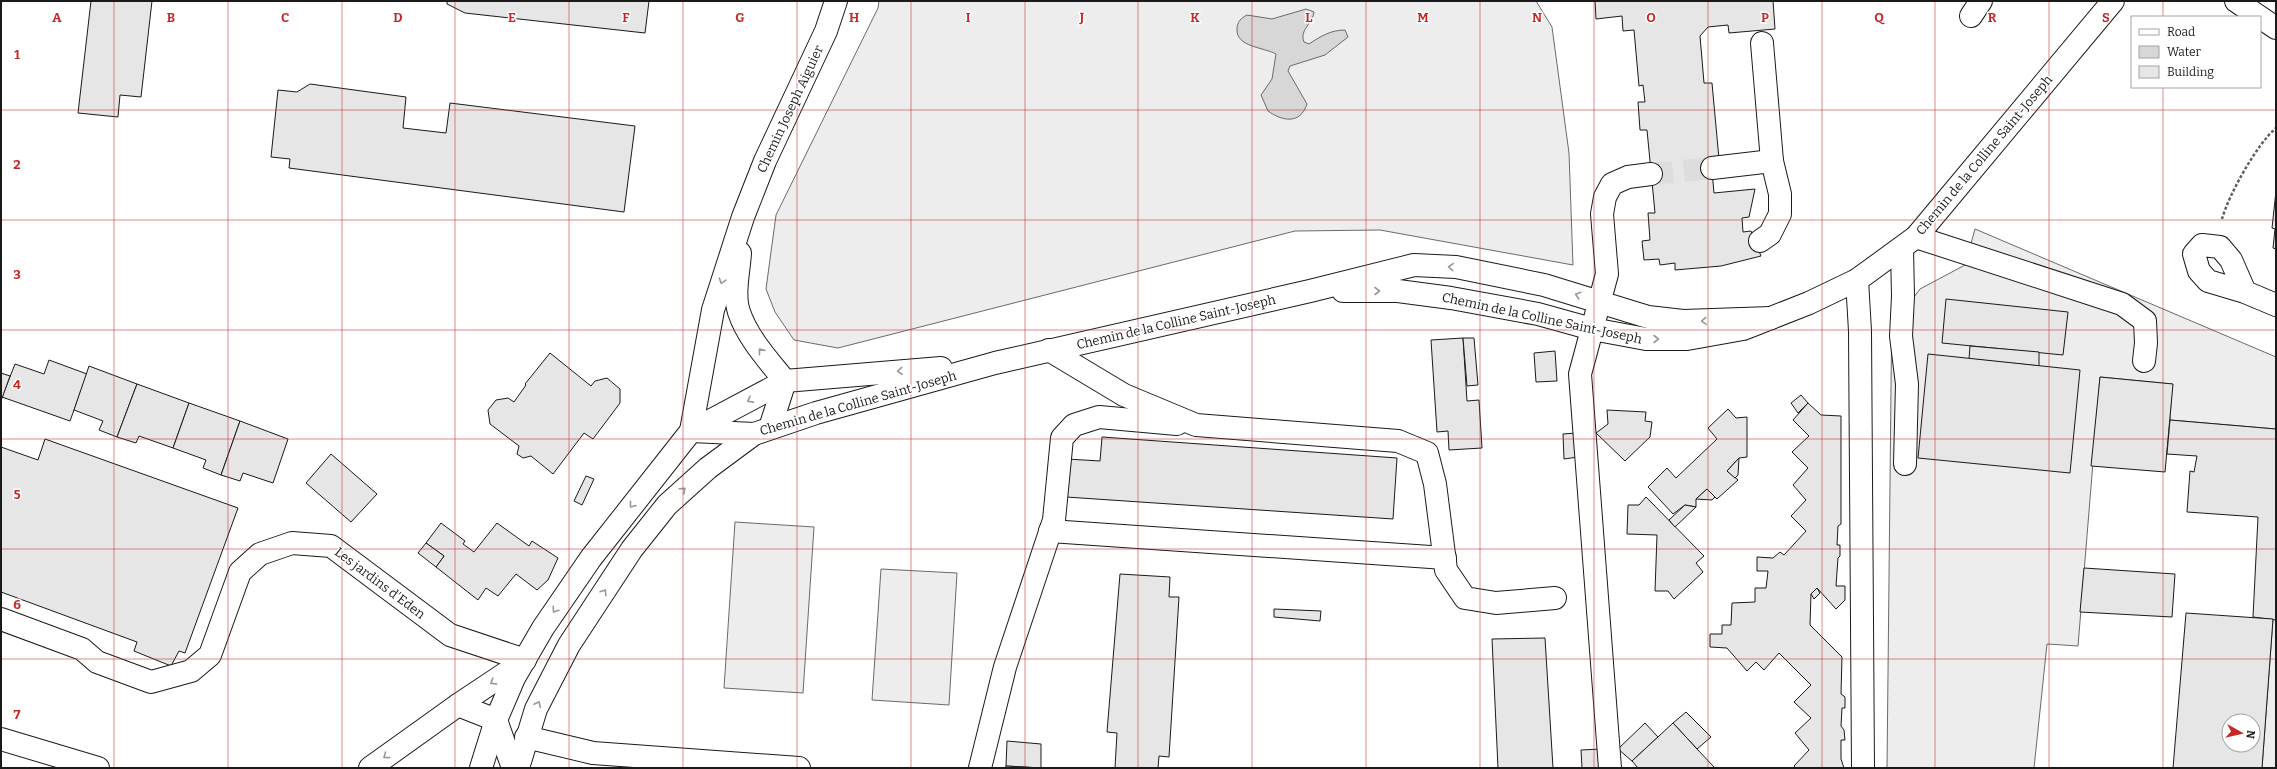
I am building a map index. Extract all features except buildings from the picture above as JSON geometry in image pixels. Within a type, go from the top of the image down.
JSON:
[{"type":"street","name":"Chemin Joseph Aiguier","points":[[691,431],[713,310],[743,217],[765,161],[826,31],[836,1]]},
{"type":"street","name":"Chemin de la Colline Saint-Joseph","points":[[1310,291],[1398,291],[1451,298],[1538,314],[1592,329],[1646,339],[1687,339],[1742,328],[1771,318],[1809,303],[1857,280],[1909,243],[2113,1]]},
{"type":"street","points":[[2236,1],[2258,16]]},
{"type":"street","points":[[2261,18],[2276,28]]},
{"type":"street","points":[[1760,242],[1770,234],[1780,214],[1780,194],[1772,161],[1762,43]]},
{"type":"street","points":[[1712,168],[1772,161]]},
{"type":"street","points":[[1610,768],[1580,374],[1607,274],[1602,214],[1605,197],[1612,184],[1628,177],[1651,174]]},
{"type":"street","name":"Chemin Joseph Aiguier","points":[[743,217],[737,288],[739,311],[757,346],[785,381]]},
{"type":"street","points":[[1905,464],[1907,384],[1901,336],[1903,296],[1909,243],[2027,271],[2122,304],[2145,321],[2146,342],[2144,361]]},
{"type":"street","points":[[2244,292],[2231,260],[2220,247],[2202,245],[2194,254],[2199,271],[2208,281],[2244,292],[2276,305]]},
{"type":"street","name":"Chemin de la Colline Saint-Joseph","points":[[518,768],[526,737],[536,709],[569,645],[632,549],[667,504],[708,468],[762,431],[816,413],[995,363],[1310,291],[1414,264],[1456,267],[1544,285],[1648,317],[1683,321],[1771,318]]},
{"type":"street","points":[[1857,280],[1860,331],[1863,768]]},
{"type":"street","points":[[1049,350],[1124,395],[1196,426]]},
{"type":"street","name":"Chemin de la Colline Saint-Joseph","points":[[482,768],[496,720],[514,678],[543,628],[590,558],[691,431],[785,381],[995,363]]},
{"type":"street","points":[[691,431],[762,431],[785,381]]},
{"type":"street","points":[[980,768],[1005,667],[1054,520],[1062,438],[1074,425],[1099,417],[1196,426],[1398,441],[1427,453],[1435,484],[1446,570],[1465,598],[1496,603],[1555,598]]},
{"type":"street","points":[[1050,531],[1445,558]]},
{"type":"street","name":"Les jardins d'Eden","points":[[1,619],[82,649],[97,662],[151,682],[191,671],[210,655],[240,572],[260,554],[292,543],[331,546],[450,635],[525,660]]},
{"type":"street","points":[[370,768],[458,705],[525,660]]},
{"type":"street","points":[[458,705],[496,720],[513,768]]},
{"type":"street","points":[[526,737],[593,753],[799,768]]},
{"type":"street","points":[[1,739],[98,768]]},
{"type":"path","points":[[2215,246],[2225,208],[2265,137],[2276,128]]},
{"type":"shaded area","points":[[879,1],[1536,1],[1552,27],[1569,153],[1573,265],[1380,230],[1295,231],[838,348],[794,340],[775,312],[766,289],[776,215],[878,8]]},
{"type":"shaded area","points":[[1975,229],[2276,357],[2276,429],[2170,420],[2172,384],[2100,377],[2078,646],[2047,644],[2034,768],[1887,768],[1892,295],[1914,297],[1920,289],[1965,265]]},
{"type":"shaded area","points":[[735,522],[814,527],[803,693],[724,688]]},
{"type":"shaded area","points":[[881,569],[957,573],[949,705],[872,700]]},
{"type":"shaded area","points":[[2273,619],[2276,620],[2276,768],[2262,768]]},
{"type":"water","points":[[1306,9],[1314,12],[1303,34],[1304,42],[1309,44],[1326,34],[1340,30],[1345,30],[1348,37],[1325,55],[1290,66],[1288,71],[1307,104],[1304,111],[1300,115],[1295,118],[1285,119],[1268,111],[1261,95],[1272,79],[1276,54],[1245,43],[1238,35],[1237,27],[1240,20],[1247,15],[1272,19]]},
{"type":"tunnel","points":[[1651,174],[1712,168]]}]
